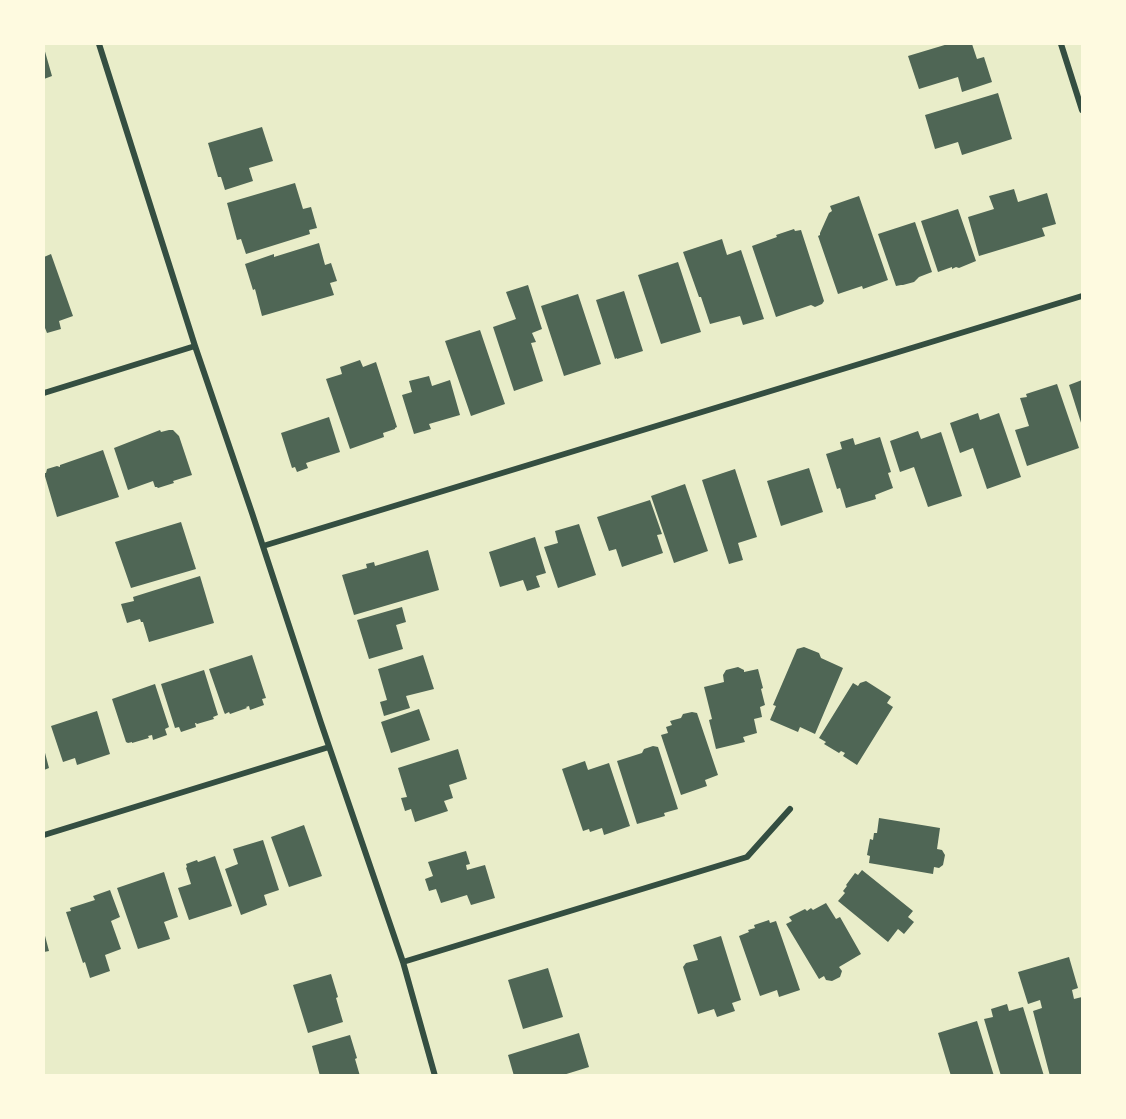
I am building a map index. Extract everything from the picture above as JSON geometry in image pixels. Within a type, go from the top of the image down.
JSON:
[{"type":"street","points":[[99,44],[195,346],[403,962],[435,1076]]},
{"type":"street","points":[[1061,44],[1083,110]]},
{"type":"street","points":[[263,546],[1083,296]]},
{"type":"street","points":[[44,393],[195,346]]},
{"type":"street","points":[[44,835],[329,747]]},
{"type":"street","points":[[403,962],[747,857],[790,810]]},
{"type":"building","points":[[948,44],[972,44],[977,59],[984,57],[992,82],[962,92],[958,77],[919,89],[908,56]]},
{"type":"building","points":[[44,48],[52,76],[44,79]]},
{"type":"building","points":[[998,93],[1012,139],[962,155],[958,142],[935,149],[925,115]]},
{"type":"building","points":[[262,127],[273,161],[249,168],[253,181],[225,190],[221,177],[218,177],[208,143]]},
{"type":"building","points":[[295,183],[303,209],[311,207],[317,228],[309,230],[310,234],[246,254],[241,239],[237,240],[227,203]]},
{"type":"building","points":[[1014,189],[1018,202],[1047,193],[1056,224],[1042,228],[1045,236],[979,256],[968,217],[994,209],[989,196]]},
{"type":"building","points":[[859,196],[888,280],[863,289],[862,286],[838,294],[818,236],[832,211],[830,206]]},
{"type":"building","points":[[958,209],[976,261],[959,268],[952,269],[952,267],[938,272],[921,221]]},
{"type":"building","points":[[915,222],[932,272],[919,277],[914,282],[896,286],[878,234]]},
{"type":"building","points":[[794,229],[795,231],[801,230],[824,301],[815,307],[811,305],[776,317],[752,246]]},
{"type":"building","points":[[722,239],[727,255],[741,250],[764,319],[743,325],[740,316],[710,324],[683,252]]},
{"type":"building","points":[[319,243],[325,265],[331,263],[337,281],[330,283],[334,295],[262,316],[245,264]]},
{"type":"building","points":[[51,254],[73,316],[59,321],[61,329],[47,333],[44,328],[44,257]]},
{"type":"building","points":[[678,262],[701,332],[661,344],[638,275]]},
{"type":"building","points":[[528,285],[542,329],[532,333],[536,342],[531,343],[543,381],[514,391],[493,327],[516,319],[506,292]]},
{"type":"building","points":[[624,291],[643,351],[615,359],[596,300]]},
{"type":"building","points":[[578,294],[601,364],[564,376],[541,306]]},
{"type":"building","points":[[480,330],[505,404],[471,416],[445,341]]},
{"type":"building","points":[[360,360],[363,367],[376,362],[397,427],[383,433],[384,437],[350,449],[326,379],[342,374],[340,367]]},
{"type":"building","points":[[429,376],[432,386],[450,380],[460,415],[429,424],[431,429],[414,434],[402,395],[412,392],[409,381]]},
{"type":"building","points":[[1082,380],[1082,426],[1069,385]]},
{"type":"building","points":[[1057,384],[1079,448],[1027,466],[1015,430],[1029,426],[1020,398]]},
{"type":"building","points":[[978,413],[980,420],[999,413],[1021,477],[987,489],[973,448],[960,453],[950,423]]},
{"type":"building","points":[[329,417],[340,452],[306,463],[308,468],[297,472],[295,467],[292,468],[281,433]]},
{"type":"building","points":[[160,430],[161,432],[173,430],[179,436],[192,475],[158,488],[155,487],[153,481],[128,490],[114,448]]},
{"type":"building","points":[[918,431],[921,439],[941,432],[962,496],[928,507],[914,467],[900,472],[890,441]]},
{"type":"building","points":[[880,437],[891,472],[888,473],[893,488],[875,495],[876,499],[846,508],[840,488],[837,489],[826,454],[842,449],[840,442],[853,438],[855,445]]},
{"type":"building","points":[[103,450],[119,497],[57,517],[44,473],[47,469],[60,467],[60,465]]},
{"type":"building","points":[[809,468],[823,512],[781,526],[767,481]]},
{"type":"building","points":[[735,469],[757,537],[738,543],[743,560],[729,564],[702,480]]},
{"type":"building","points":[[685,484],[708,551],[674,563],[651,496]]},
{"type":"building","points":[[650,500],[662,534],[657,535],[663,553],[622,567],[616,549],[609,551],[597,517]]},
{"type":"building","points":[[181,522],[196,569],[131,588],[115,542]]},
{"type":"building","points":[[579,524],[596,575],[558,588],[544,547],[558,543],[555,531]]},
{"type":"building","points":[[535,537],[546,573],[536,576],[540,587],[527,591],[523,580],[500,587],[489,552]]},
{"type":"building","points":[[428,550],[439,590],[354,615],[342,575],[367,568],[366,564],[374,562],[375,566]]},
{"type":"building","points":[[200,576],[214,623],[149,642],[140,619],[127,623],[121,604],[134,601],[133,597]]},
{"type":"building","points":[[402,607],[406,622],[396,625],[403,649],[369,659],[357,620]]},
{"type":"building","points":[[804,647],[819,653],[821,658],[843,668],[815,734],[800,727],[798,732],[770,720],[776,706],[773,705],[797,649]]},
{"type":"building","points":[[252,655],[266,698],[262,699],[264,705],[250,710],[249,706],[225,714],[209,669]]},
{"type":"building","points":[[423,655],[434,689],[406,696],[410,708],[384,716],[380,702],[387,700],[378,669]]},
{"type":"building","points":[[738,667],[744,672],[758,669],[765,705],[760,707],[762,717],[754,719],[757,733],[743,737],[745,742],[716,749],[704,687],[724,682],[723,675],[726,670]]},
{"type":"building","points":[[204,670],[218,715],[213,717],[214,719],[195,723],[196,727],[181,732],[179,727],[175,728],[161,684]]},
{"type":"building","points":[[866,681],[891,697],[887,703],[893,707],[857,765],[843,756],[845,753],[841,751],[839,753],[819,738],[853,683],[858,686]]},
{"type":"building","points":[[155,684],[169,727],[165,729],[167,735],[153,740],[152,735],[148,736],[149,738],[128,743],[112,699]]},
{"type":"building","points":[[419,709],[430,740],[391,753],[381,722]]},
{"type":"building","points":[[97,711],[110,754],[77,765],[75,758],[63,762],[51,726]]},
{"type":"building","points":[[692,712],[697,713],[718,775],[705,780],[707,786],[681,795],[661,735],[668,733],[666,727],[672,725],[670,721]]},
{"type":"building","points":[[658,747],[678,809],[664,813],[665,816],[637,824],[617,761],[642,753],[644,749]]},
{"type":"building","points":[[44,749],[49,768],[44,770]]},
{"type":"building","points":[[458,749],[467,779],[449,785],[453,798],[444,801],[448,811],[415,822],[411,809],[405,811],[401,798],[407,797],[398,768]]},
{"type":"building","points":[[585,761],[588,770],[609,763],[630,826],[604,835],[602,828],[590,832],[589,829],[583,831],[562,769]]},
{"type":"building","points":[[879,818],[940,828],[937,849],[942,850],[945,855],[943,865],[939,868],[934,867],[933,874],[869,863],[870,856],[867,855],[870,839],[873,840],[874,833],[877,833]]},
{"type":"building","points":[[304,825],[322,876],[289,887],[271,837]]},
{"type":"building","points":[[263,840],[279,890],[264,895],[267,905],[241,915],[225,869],[238,864],[233,849]]},
{"type":"building","points":[[466,851],[470,864],[466,865],[467,870],[485,865],[495,898],[471,905],[467,895],[441,903],[436,889],[429,891],[425,879],[433,876],[428,862]]},
{"type":"building","points":[[215,856],[232,906],[189,920],[178,888],[191,884],[186,864]]},
{"type":"building","points":[[862,870],[913,911],[908,917],[914,922],[904,934],[898,929],[888,942],[838,901],[845,893],[843,891],[846,885],[855,873],[858,875]]},
{"type":"building","points":[[164,872],[178,917],[164,922],[170,939],[138,949],[117,888]]},
{"type":"building","points":[[110,890],[120,917],[111,921],[121,949],[105,955],[110,971],[90,978],[66,912],[71,911],[70,908],[95,900],[93,896]]},
{"type":"building","points":[[826,903],[836,919],[840,917],[861,954],[839,967],[842,971],[840,977],[832,981],[826,980],[824,976],[819,979],[786,924],[792,921],[789,917],[805,909],[813,910]]},
{"type":"building","points":[[769,920],[770,923],[776,921],[800,990],[779,997],[777,990],[760,996],[739,936],[755,928],[754,925]]},
{"type":"building","points":[[44,932],[49,951],[44,952]]},
{"type":"building","points":[[721,936],[741,1000],[732,1003],[735,1011],[717,1017],[714,1009],[698,1014],[683,967],[686,963],[698,960],[693,945]]},
{"type":"building","points":[[1069,957],[1078,988],[1072,990],[1074,999],[1082,997],[1082,1076],[1050,1076],[1033,1011],[1042,1008],[1040,1000],[1028,1004],[1018,972]]},
{"type":"building","points":[[548,968],[563,1017],[523,1029],[508,980]]},
{"type":"building","points":[[331,974],[343,1022],[308,1033],[293,985]]},
{"type":"building","points":[[1007,1004],[1009,1011],[1023,1007],[1044,1076],[1001,1076],[984,1019],[993,1017],[991,1009]]},
{"type":"building","points":[[977,1021],[994,1076],[951,1076],[938,1033]]},
{"type":"building","points":[[579,1033],[589,1067],[560,1076],[514,1076],[508,1055]]},
{"type":"building","points":[[350,1035],[360,1076],[320,1076],[312,1046]]}]
